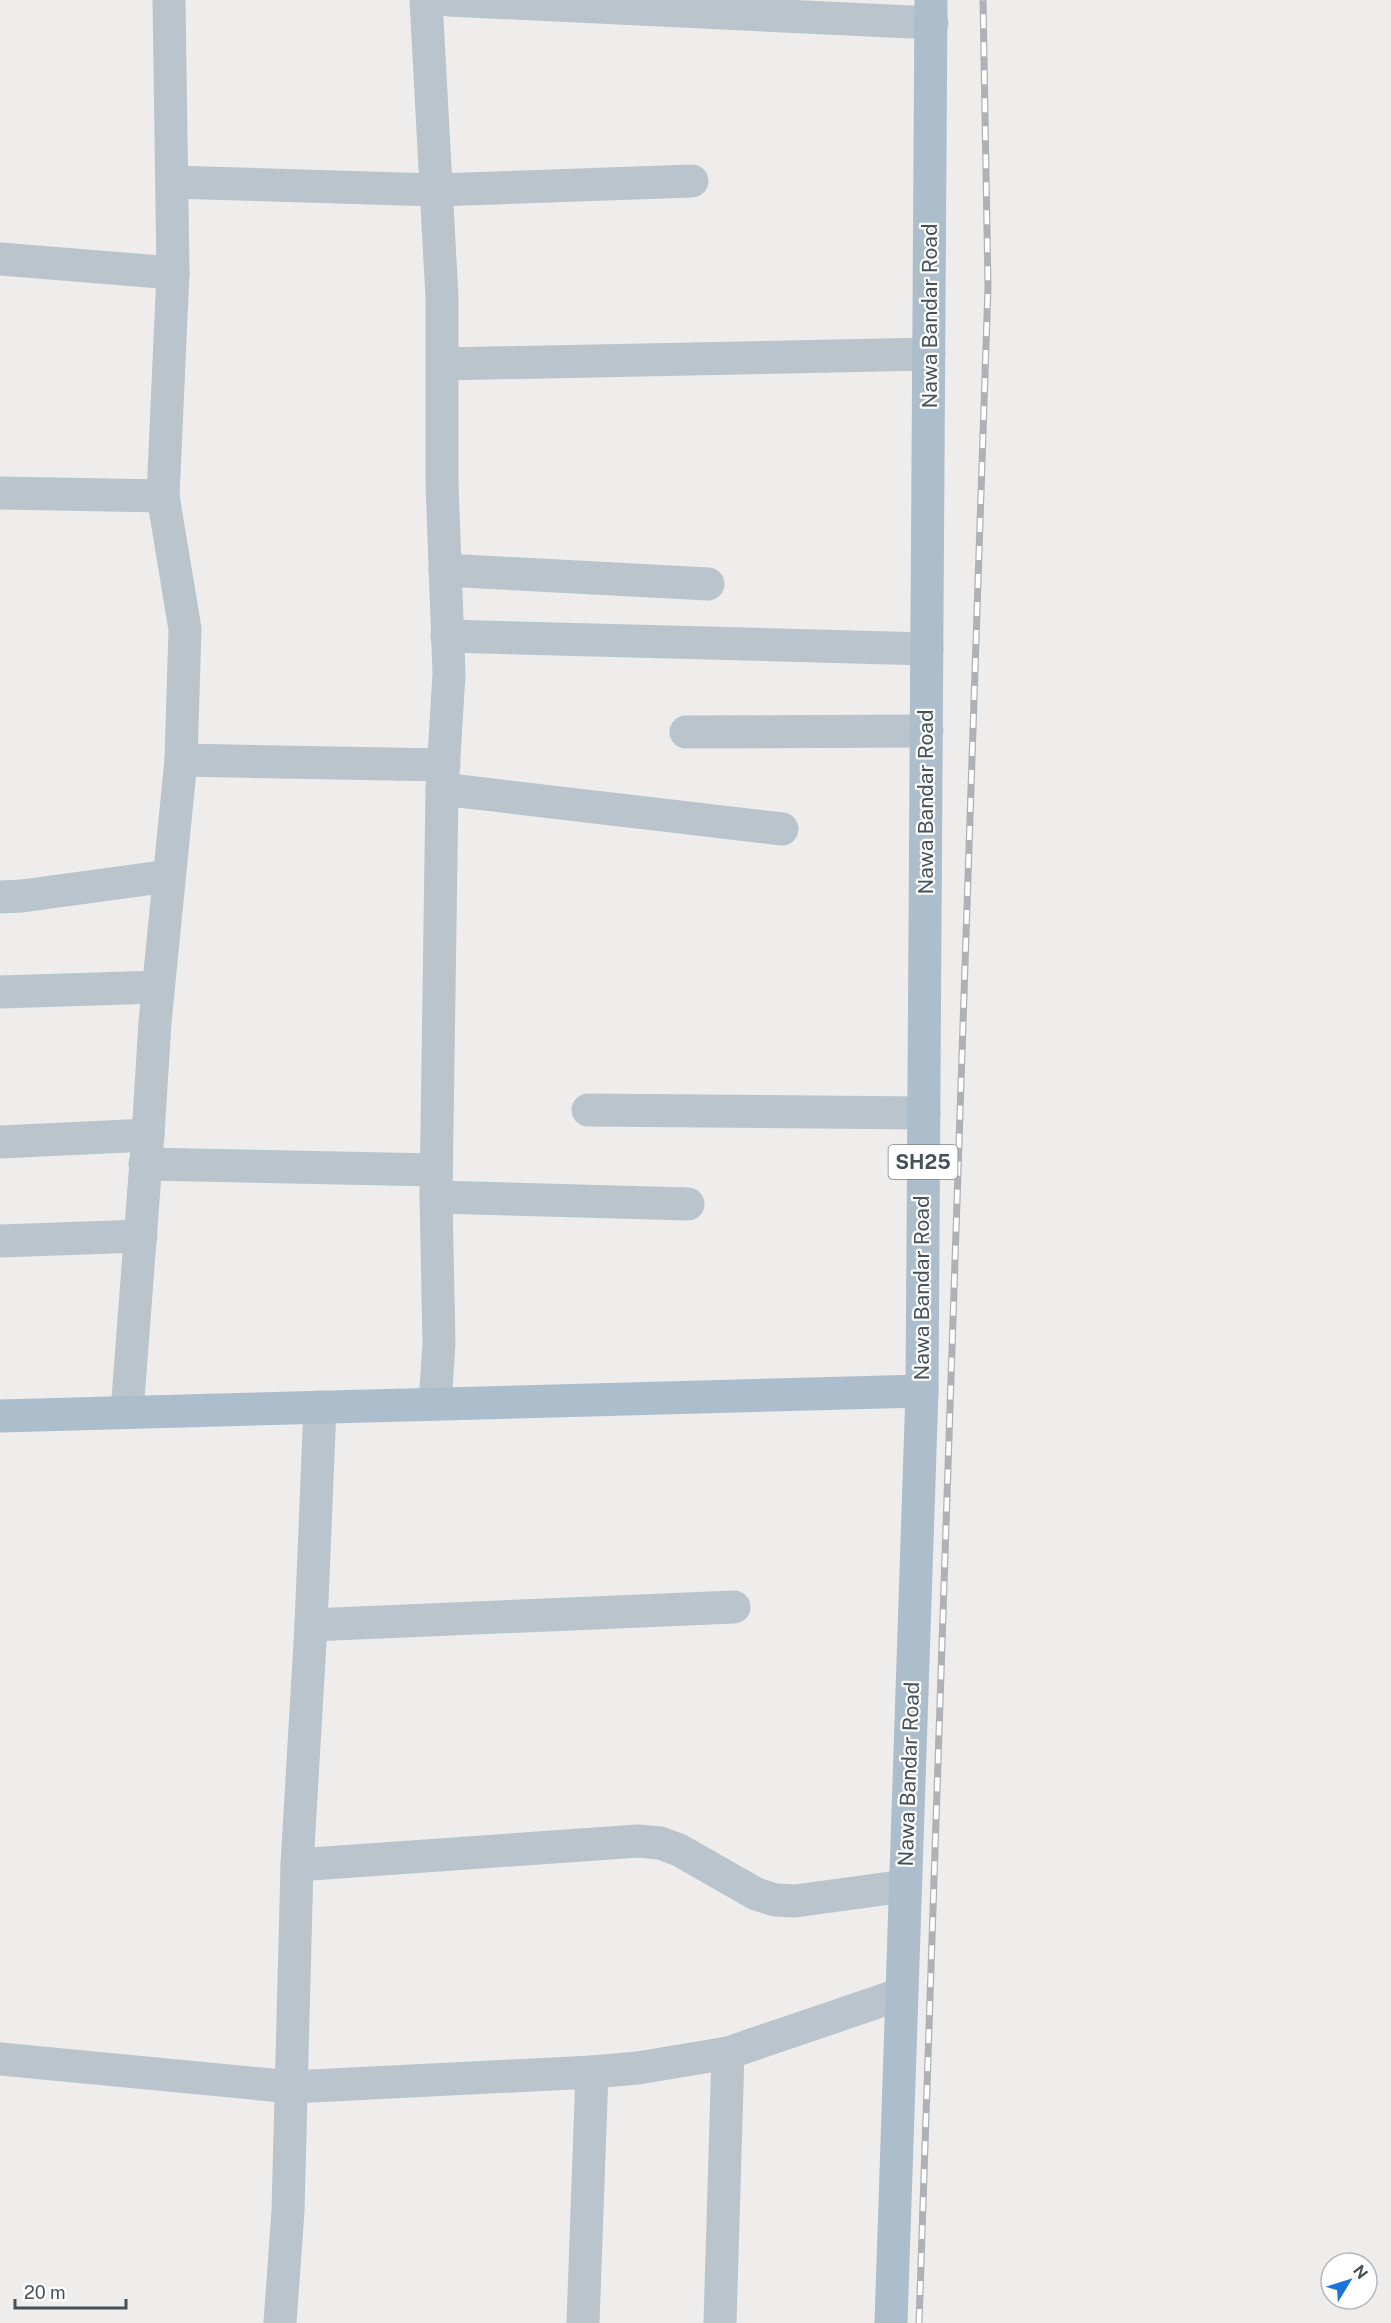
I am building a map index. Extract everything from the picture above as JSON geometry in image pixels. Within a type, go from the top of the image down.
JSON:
[{"type":"main road","name":"Nawa Bandar Road","points":[[891,2323],[922,1391],[932,11]]},
{"type":"main road","points":[[0,1416],[922,1391]]},
{"type":"street","points":[[127,1412],[158,987],[181,760],[185,629],[164,496],[173,273],[169,0]]},
{"type":"street","points":[[426,0],[442,298],[445,570],[449,674],[443,777],[436,1183],[439,1343],[435,1404]]},
{"type":"street","points":[[461,0],[932,11]]},
{"type":"street","points":[[172,182],[436,190],[692,181]]},
{"type":"street","points":[[0,259],[173,273]]},
{"type":"street","points":[[442,364],[929,354]]},
{"type":"street","points":[[0,493],[164,496]]},
{"type":"street","points":[[445,570],[708,584]]},
{"type":"street","points":[[447,636],[927,650]]},
{"type":"street","points":[[686,732],[927,731]]},
{"type":"street","points":[[181,760],[443,777],[782,829]]},
{"type":"street","points":[[0,897],[22,897],[170,876]]},
{"type":"street","points":[[0,992],[158,987]]},
{"type":"street","points":[[588,1110],[924,1113]]},
{"type":"street","points":[[0,1142],[147,1150],[436,1183],[688,1203]]},
{"type":"street","points":[[0,1241],[141,1236]]},
{"type":"street","points":[[280,2323],[288,2211],[297,1865],[311,1625],[320,1407]]},
{"type":"street","points":[[311,1625],[734,1607]]},
{"type":"street","points":[[297,1865],[638,1841],[660,1842],[679,1850],[756,1894],[776,1900],[795,1901],[905,1886]]},
{"type":"street","points":[[0,2059],[292,2087],[592,2072],[638,2068],[728,2053],[902,1994]]},
{"type":"street","points":[[720,2323],[728,2053]]},
{"type":"street","points":[[582,2323],[592,2072]]},
{"type":"railway","points":[[919,2323],[988,287],[983,0]]}]
